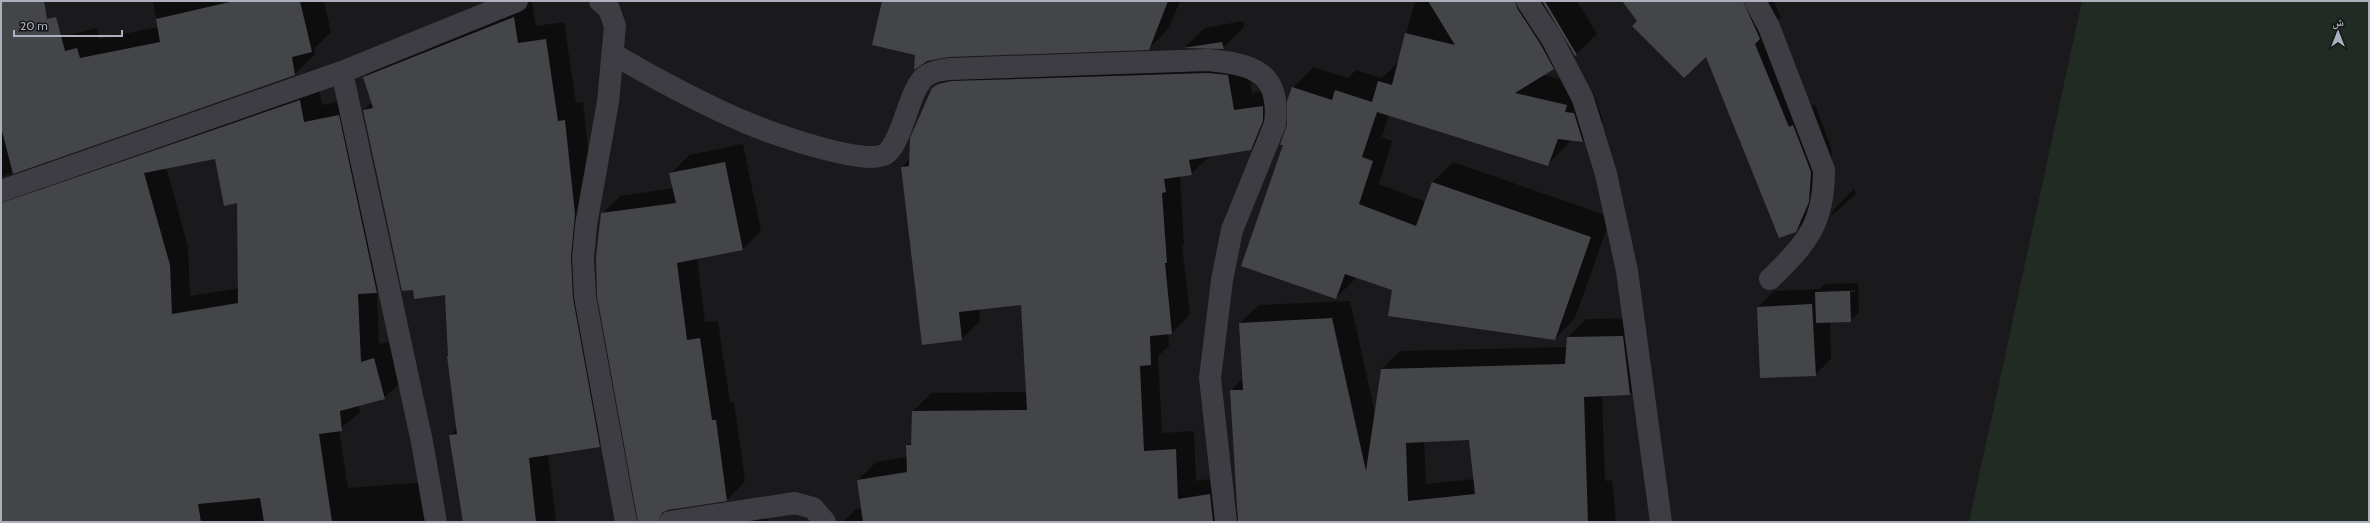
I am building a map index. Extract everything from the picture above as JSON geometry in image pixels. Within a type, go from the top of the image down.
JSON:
[{"type":"street","points":[[1,191],[342,72],[517,1]]},
{"type":"street","points":[[600,1],[609,9],[615,26],[608,102],[586,225],[583,258],[585,297],[626,522]]},
{"type":"street","points":[[1527,1],[1552,39],[1583,99],[1606,174],[1627,271],[1661,522]]},
{"type":"street","points":[[1755,1],[1769,27],[1824,170],[1824,194],[1808,238],[1770,279]]},
{"type":"street","points":[[613,54],[673,88],[746,123],[829,151],[868,158],[885,155],[894,147],[912,99],[919,84],[928,74],[950,69],[1208,60],[1239,63],[1259,72],[1274,89],[1277,106],[1275,124],[1232,230],[1222,280],[1210,378],[1226,522]]},
{"type":"street","points":[[342,72],[422,442],[436,522]]},
{"type":"street","points":[[670,522],[796,503],[813,508],[825,522]]},
{"type":"shaded area","points":[[2082,1],[2369,1],[2369,522],[1969,522]]},
{"type":"building","points":[[1,1],[44,1],[47,19],[56,17],[65,51],[77,48],[80,58],[160,42],[156,19],[234,1],[300,1],[312,52],[292,57],[295,75],[13,174],[1,127]]},
{"type":"building","points":[[882,1],[1168,1],[1149,50],[949,57],[927,61],[914,70],[915,55],[872,45]]},
{"type":"building","points":[[1428,1],[1515,1],[1517,8],[1541,45],[1554,69],[1515,93],[1567,105],[1565,112],[1574,113],[1583,142],[1558,139],[1548,166],[1377,112],[1362,157],[1373,161],[1359,204],[1416,226],[1432,182],[1591,237],[1555,340],[1388,316],[1392,290],[1345,274],[1336,299],[1241,266],[1283,145],[1280,145],[1287,125],[1287,101],[1292,87],[1332,100],[1335,90],[1372,102],[1378,81],[1392,85],[1405,33],[1455,45]]},
{"type":"building","points":[[1542,1],[1545,1],[1577,55],[1575,56]]},
{"type":"building","points":[[1622,1],[1743,1],[1760,39],[1755,44],[1789,127],[1793,125],[1811,172],[1809,202],[1796,232],[1779,238],[1706,57],[1684,78],[1632,26],[1637,21]]},
{"type":"building","points":[[514,17],[518,43],[546,39],[558,121],[565,120],[575,214],[571,257],[573,298],[600,447],[529,458],[536,522],[463,522],[449,435],[457,434],[447,356],[445,295],[414,299],[413,290],[402,291],[363,110],[373,108],[363,77]]},
{"type":"building","points":[[1222,42],[1224,49],[1183,48]]},
{"type":"building","points":[[1208,73],[1228,75],[1234,110],[1263,106],[1263,121],[1251,150],[1189,160],[1192,175],[1164,179],[1166,192],[1162,193],[1167,263],[1165,263],[1172,334],[1150,336],[1151,365],[1140,366],[1144,451],[1176,449],[1178,499],[1210,494],[1213,522],[863,522],[857,480],[907,472],[906,445],[911,445],[912,411],[1027,410],[1021,305],[959,312],[962,340],[922,345],[901,167],[909,166],[910,138],[932,88],[938,84],[951,81]]},
{"type":"building","points":[[300,100],[304,122],[339,115],[377,293],[358,294],[361,362],[374,358],[385,399],[340,411],[342,431],[319,434],[332,522],[264,522],[260,498],[198,504],[201,522],[1,522],[1,203]],"holes":[[[215,159],[224,206],[237,203],[238,303],[172,314],[170,265],[144,173]]]},
{"type":"building","points":[[725,162],[743,250],[677,263],[687,340],[700,338],[712,420],[716,420],[727,501],[668,510],[662,513],[658,522],[638,522],[597,296],[596,258],[601,213],[676,203],[669,173]]},
{"type":"building","points":[[1850,291],[1851,322],[1816,323],[1815,292]]},
{"type":"building","points":[[1812,304],[1816,376],[1760,378],[1757,307]]},
{"type":"building","points":[[1332,318],[1366,471],[1381,369],[1565,364],[1567,337],[1623,336],[1630,395],[1584,397],[1588,522],[1238,522],[1230,390],[1243,390],[1239,323]],"holes":[[[1469,440],[1475,494],[1408,501],[1406,443]]]}]
